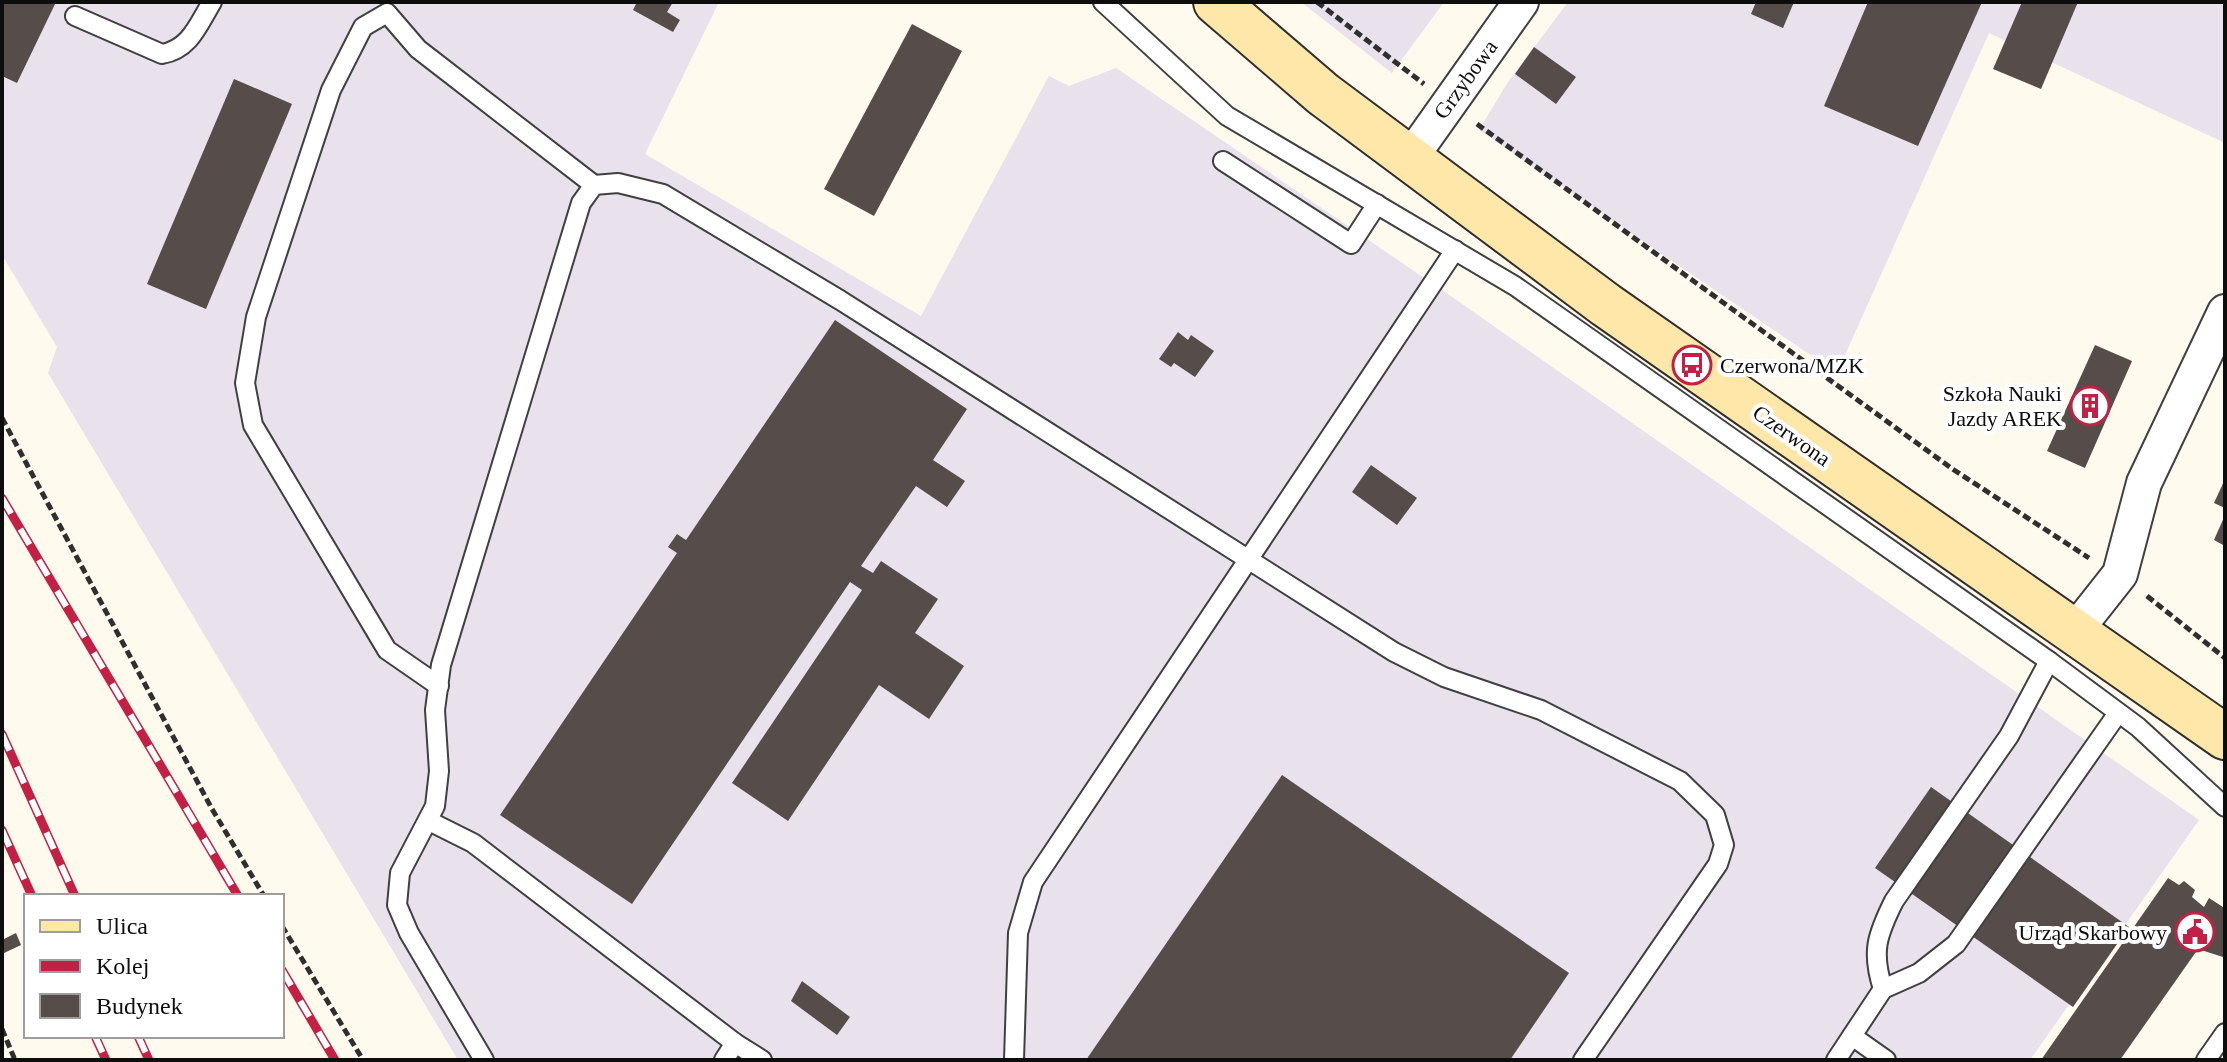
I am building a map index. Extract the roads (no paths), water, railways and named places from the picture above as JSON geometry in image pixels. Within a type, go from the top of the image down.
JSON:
[{"type":"main road","name":"Czerwona","points":[[1216,2],[1323,94],[2062,646],[2225,737]]},
{"type":"street","name":"Grzybowa","points":[[1411,157],[1447,102],[1521,2]]},
{"type":"street","points":[[2062,646],[2120,574],[2144,483],[2223,322]]},
{"type":"lane","points":[[75,16],[162,54],[177,51],[188,43],[212,2]]},
{"type":"lane","points":[[1103,2],[1227,116],[1515,286],[2062,646],[2118,713],[2225,807]]},
{"type":"lane","points":[[439,686],[387,650],[253,425],[245,383],[256,317],[331,90],[363,27],[384,7],[418,49],[594,185],[618,183],[663,194],[840,300],[1394,652],[1444,677],[1541,710],[1680,781],[1715,815],[1724,845],[1718,864],[1583,1060]]},
{"type":"lane","points":[[1223,161],[1351,244],[1377,204]]},
{"type":"lane","points":[[484,1060],[409,933],[397,905],[400,873],[435,806],[439,771],[435,710],[441,665],[581,203],[594,185]]},
{"type":"lane","points":[[1014,1060],[1018,933],[1033,882],[1455,250]]},
{"type":"lane","points":[[1883,989],[1875,964],[1879,930],[1894,901],[2009,736],[2062,646]]},
{"type":"lane","points":[[1836,1060],[1883,989],[1919,973],[1956,944],[2118,713]]},
{"type":"lane","points":[[429,821],[473,843],[735,1043],[762,1060]]},
{"type":"lane","points":[[2206,1060],[2225,1033]]},
{"type":"lane","points":[[1852,1036],[1886,1060]]},
{"type":"lane","points":[[724,1060],[735,1043]]},
{"type":"railway","points":[[2,498],[237,894]]},
{"type":"railway","points":[[2,734],[74,894]]},
{"type":"railway","points":[[2,830],[31,894]]},
{"type":"railway","points":[[284,973],[335,1060]]},
{"type":"railway","points":[[96,1038],[106,1060]]},
{"type":"railway","points":[[139,1038],[149,1060]]},
{"type":"place","name":"Czerwona/MZK","points":[[1692,365]]},
{"type":"place","name":"Szkoła Nauki Jazdy AREK","points":[[2090,406]]},
{"type":"place","name":"Urząd Skarbowy","points":[[2195,932]]}]
